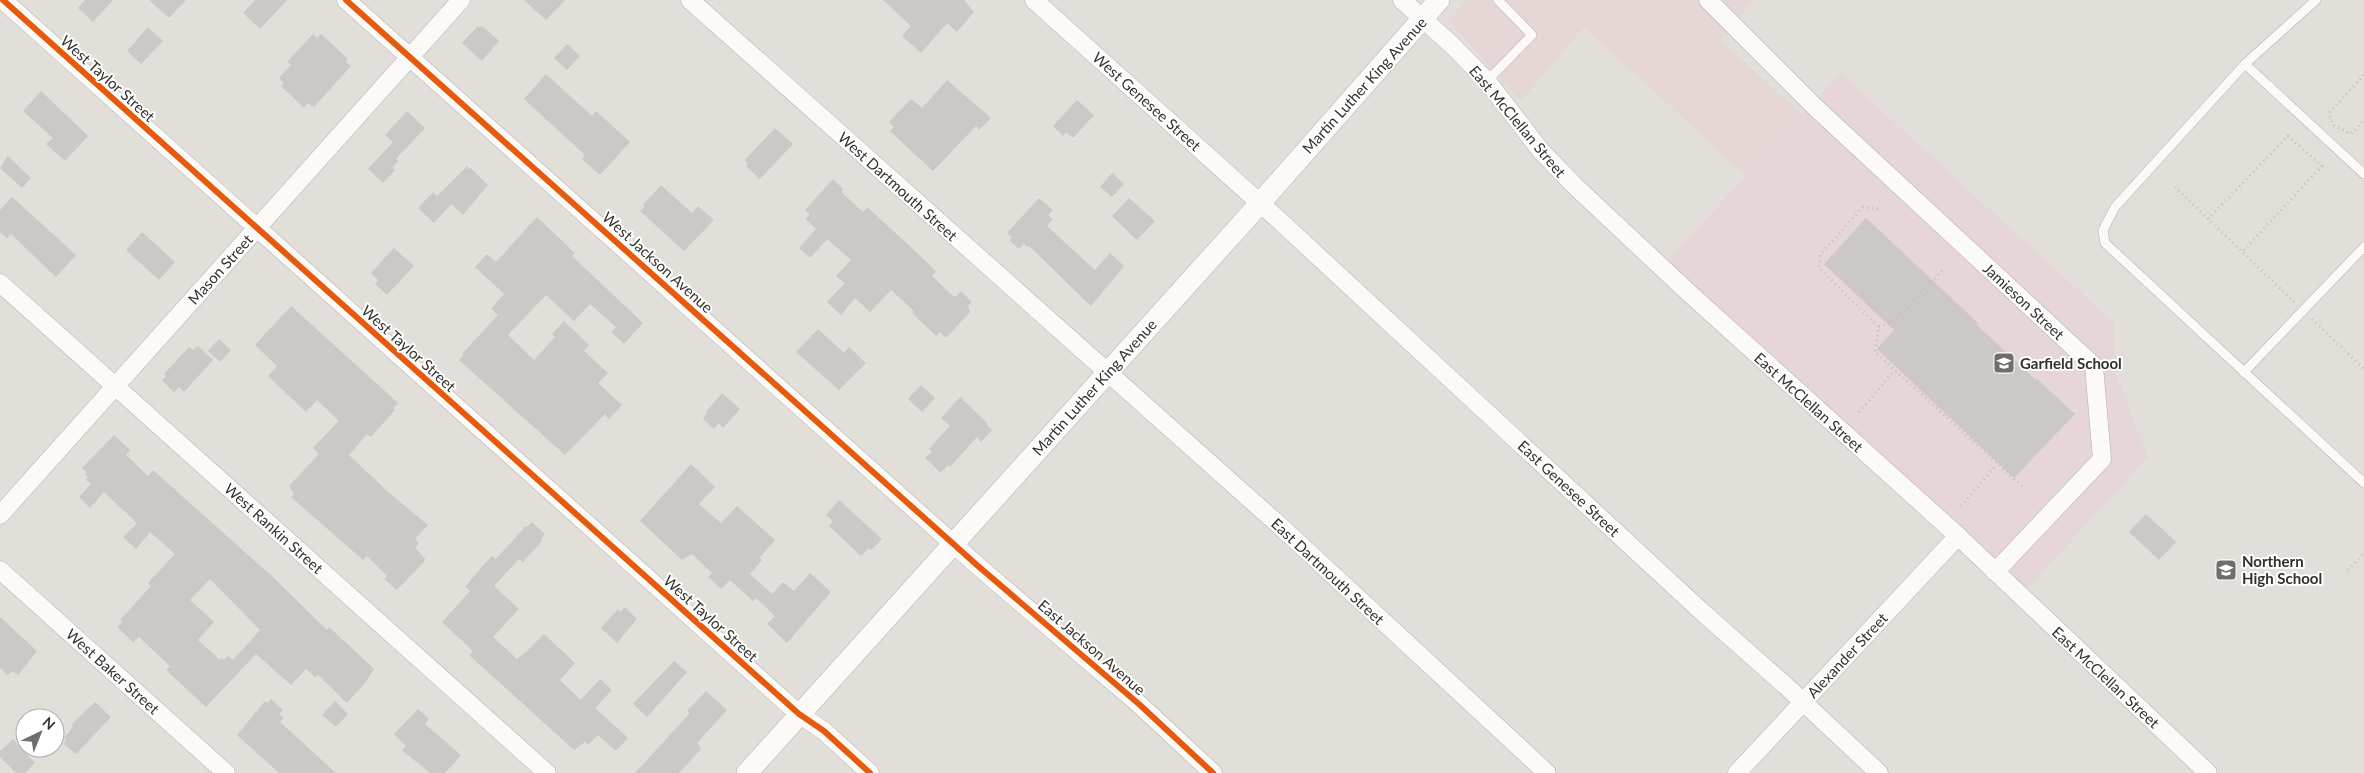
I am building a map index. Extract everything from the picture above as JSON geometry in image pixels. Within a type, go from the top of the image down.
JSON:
[{"type":"street","name":"West Taylor Street","points":[[3,0],[799,714],[824,731],[870,773]]},
{"type":"street","name":"West Jackson Avenue","points":[[346,0],[953,543]]},
{"type":"street","name":"Mason Street","points":[[0,515],[461,0]]},
{"type":"street","name":"West Dartmouth Street","points":[[690,0],[1106,373]]},
{"type":"street","name":"West Genesee Street","points":[[1034,0],[1260,203]]},
{"type":"street","name":"East McClellan Street","points":[[1402,0],[1487,81],[1542,151],[1576,187],[1689,293],[1958,536],[2208,773]]},
{"type":"street","name":"Martin Luther King Avenue","points":[[747,773],[1260,203],[1439,0]]},
{"type":"street","name":"Jamieson Street","points":[[1708,0],[1815,107],[2094,366],[2102,459],[1995,572]]},
{"type":"street","name":"East Genesee Street","points":[[1260,203],[1879,773]]},
{"type":"street","name":"West Rankin Street","points":[[0,283],[547,773]]},
{"type":"street","name":"East Dartmouth Street","points":[[1106,373],[1278,526],[1547,773]]},
{"type":"street","name":"Alexander Street","points":[[1737,773],[1958,536]]},
{"type":"street","name":"East Jackson Avenue","points":[[953,543],[1140,705],[1213,773]]},
{"type":"street","name":"West Baker Street","points":[[0,570],[226,773]]},
{"type":"lane","points":[[1487,81],[1532,35],[1498,0]]},
{"type":"lane","points":[[2316,0],[2244,64],[2115,207],[2103,230],[2106,243],[2364,483]]},
{"type":"lane","points":[[2244,64],[2364,174]]},
{"type":"lane","points":[[2244,372],[2364,247]]},
{"type":"path","points":[[2364,75],[2329,113],[2333,125],[2351,134],[2364,120]]},
{"type":"path","points":[[2208,218],[2288,136],[2322,166],[2242,252]]},
{"type":"path","points":[[2175,187],[2294,302]]},
{"type":"path","points":[[1878,209],[1863,207],[1820,255],[1819,268],[1879,327]]},
{"type":"path","points":[[1879,327],[1892,323],[1943,270]]},
{"type":"path","points":[[2312,318],[2364,368]]},
{"type":"path","points":[[1879,327],[1875,352],[2022,486]]},
{"type":"path","points":[[1859,412],[1895,370]]},
{"type":"path","points":[[1961,506],[1998,464]]},
{"type":"path","points":[[2348,570],[2364,553]]},
{"type":"shaded area","points":[[1467,0],[1753,0],[1720,40],[1802,115],[1746,176],[1584,27],[1521,101],[1448,21]]},
{"type":"shaded area","points":[[1840,73],[2113,322],[2117,377],[2148,457],[2027,589],[1668,261]]},
{"type":"building","points":[[85,0],[113,0],[93,22],[78,8]]},
{"type":"building","points":[[149,0],[186,0],[169,18]]},
{"type":"building","points":[[255,0],[287,0],[260,29],[243,13]]},
{"type":"building","points":[[524,0],[565,0],[546,20]]},
{"type":"building","points":[[883,0],[964,0],[974,12],[957,32],[947,23],[921,53],[902,36],[911,26]]},
{"type":"building","points":[[478,26],[480,28],[482,26],[499,41],[482,61],[462,43]]},
{"type":"building","points":[[148,27],[163,41],[141,64],[127,51]]},
{"type":"building","points":[[313,34],[317,38],[321,34],[348,59],[346,62],[351,66],[314,107],[308,103],[304,108],[281,86],[284,83],[279,78],[291,65],[287,62]]},
{"type":"building","points":[[567,44],[580,56],[567,70],[554,58]]},
{"type":"building","points":[[546,74],[592,116],[596,111],[630,142],[600,175],[582,159],[585,155],[524,99]]},
{"type":"building","points":[[947,80],[991,118],[979,130],[976,126],[933,171],[890,131],[894,127],[889,122],[911,99],[922,108]]},
{"type":"building","points":[[41,91],[88,136],[65,161],[46,144],[53,138],[23,111]]},
{"type":"building","points":[[1077,100],[1094,115],[1073,138],[1066,132],[1063,136],[1053,126]]},
{"type":"building","points":[[407,111],[425,128],[396,159],[398,161],[392,168],[395,170],[383,183],[368,169],[393,142],[385,135]]},
{"type":"building","points":[[775,128],[793,144],[760,179],[746,166],[748,164],[745,160]]},
{"type":"building","points":[[8,156],[31,178],[22,188],[0,168]]},
{"type":"building","points":[[467,166],[488,185],[463,215],[451,204],[434,223],[418,208],[433,192],[437,196]]},
{"type":"building","points":[[1112,173],[1124,184],[1112,197],[1100,187]]},
{"type":"building","points":[[833,179],[843,189],[841,192],[863,212],[867,207],[936,271],[932,276],[953,296],[957,296],[961,291],[972,302],[968,306],[970,312],[946,338],[940,332],[936,336],[912,313],[914,311],[891,290],[870,312],[855,298],[841,315],[827,302],[845,283],[836,276],[851,260],[827,239],[810,258],[799,248],[816,229],[806,219],[810,214],[805,210]]},
{"type":"building","points":[[661,185],[692,213],[698,206],[714,220],[684,251],[640,211]]},
{"type":"building","points":[[12,197],[76,255],[56,277],[11,234],[7,238],[0,232],[0,210]]},
{"type":"building","points":[[1039,198],[1053,210],[1048,215],[1053,219],[1047,226],[1095,270],[1110,253],[1124,266],[1091,306],[1029,246],[1024,244],[1019,249],[1009,240],[1012,237],[1007,233]]},
{"type":"building","points":[[1129,198],[1155,221],[1137,240],[1112,216]]},
{"type":"building","points":[[537,217],[575,253],[572,256],[643,323],[624,344],[611,332],[616,327],[590,304],[574,321],[546,295],[508,335],[534,360],[555,337],[552,334],[564,321],[589,345],[584,351],[608,373],[598,383],[622,405],[609,419],[605,414],[565,455],[459,360],[464,355],[462,354],[498,315],[491,309],[504,294],[475,267],[487,254],[496,262]]},
{"type":"building","points":[[1866,218],[1978,323],[1976,324],[2075,414],[2014,478],[1877,349],[1894,330],[1824,264]]},
{"type":"building","points":[[142,232],[175,262],[159,280],[126,250]]},
{"type":"building","points":[[394,248],[414,266],[387,295],[375,284],[378,280],[371,273]]},
{"type":"building","points":[[291,306],[398,403],[393,408],[395,410],[371,437],[367,434],[349,455],[387,491],[428,525],[415,539],[419,543],[415,547],[425,559],[397,590],[384,579],[387,576],[367,556],[363,560],[291,497],[294,494],[289,486],[319,454],[313,448],[339,421],[317,400],[306,412],[268,376],[277,366],[255,345]]},
{"type":"building","points":[[818,329],[844,353],[849,347],[866,363],[839,390],[796,352]]},
{"type":"building","points":[[219,339],[231,350],[220,362],[208,351]]},
{"type":"building","points":[[198,346],[213,360],[184,392],[179,387],[174,392],[162,381],[166,376],[164,374],[189,347],[193,350]]},
{"type":"building","points":[[921,385],[935,398],[922,412],[908,399]]},
{"type":"building","points":[[722,393],[740,409],[723,428],[719,423],[714,429],[703,419],[706,412]]},
{"type":"building","points":[[960,397],[992,430],[981,442],[977,437],[950,467],[948,465],[941,473],[925,458],[932,451],[929,449],[950,426],[941,418]]},
{"type":"building","points":[[114,435],[130,450],[126,455],[148,476],[153,470],[275,579],[327,630],[329,627],[374,669],[365,683],[347,703],[318,675],[315,677],[306,669],[291,685],[256,654],[206,707],[166,670],[170,666],[139,637],[133,642],[117,627],[122,622],[120,620],[151,586],[148,583],[175,554],[150,532],[136,549],[123,537],[137,523],[104,492],[90,508],[79,497],[91,484],[86,480],[88,477],[85,474],[87,472],[82,468]],"holes":[[[210,579],[260,630],[233,660],[228,656],[224,660],[221,658],[220,660],[198,640],[214,622],[190,600]]]},
{"type":"building","points":[[691,464],[715,487],[699,504],[721,523],[737,506],[775,540],[759,558],[762,560],[750,574],[772,594],[783,582],[794,591],[810,573],[831,592],[787,643],[767,624],[775,616],[756,598],[753,601],[730,580],[721,589],[708,577],[712,573],[692,554],[682,560],[640,521]]},
{"type":"building","points":[[839,500],[882,539],[871,550],[869,548],[861,556],[829,526],[833,521],[826,515]]},
{"type":"building","points":[[2146,514],[2176,542],[2159,560],[2129,532]]},
{"type":"building","points":[[532,522],[545,534],[541,539],[542,541],[523,562],[519,559],[494,586],[519,609],[493,637],[517,659],[544,634],[575,663],[560,680],[581,700],[600,679],[612,690],[595,708],[628,738],[616,751],[598,735],[588,745],[585,742],[574,750],[469,655],[473,651],[442,622],[470,591],[465,587],[481,568],[492,556],[496,559],[526,526]]},
{"type":"building","points":[[625,607],[637,619],[617,643],[601,628],[618,609],[620,612]]},
{"type":"building","points":[[0,617],[37,651],[18,675],[13,671],[8,675],[0,668]]},
{"type":"building","points":[[674,661],[687,672],[647,717],[633,704]]},
{"type":"building","points":[[706,691],[727,710],[697,743],[701,749],[679,773],[635,773],[690,713],[687,711]]},
{"type":"building","points":[[271,699],[283,710],[279,714],[284,718],[280,722],[336,773],[279,773],[237,735],[265,701],[267,703]]},
{"type":"building","points":[[335,701],[348,714],[336,727],[322,715]]},
{"type":"building","points":[[95,702],[111,717],[76,754],[65,745],[65,737],[73,727],[71,725]]},
{"type":"building","points":[[418,709],[429,719],[425,724],[461,755],[445,773],[430,773],[402,750],[406,746],[394,734]]},
{"type":"building","points":[[13,739],[15,741],[15,758],[30,758],[35,763],[25,773],[16,773],[0,757],[0,751]]},
{"type":"cycle path","points":[[3,0],[799,714],[824,731],[870,773]]},
{"type":"cycle path","points":[[346,0],[978,566],[1140,705],[1213,773]]},
{"type":"place","name":"Garfield School","points":[[2004,363]]},
{"type":"place","name":"Northern High School","points":[[2226,570]]}]
